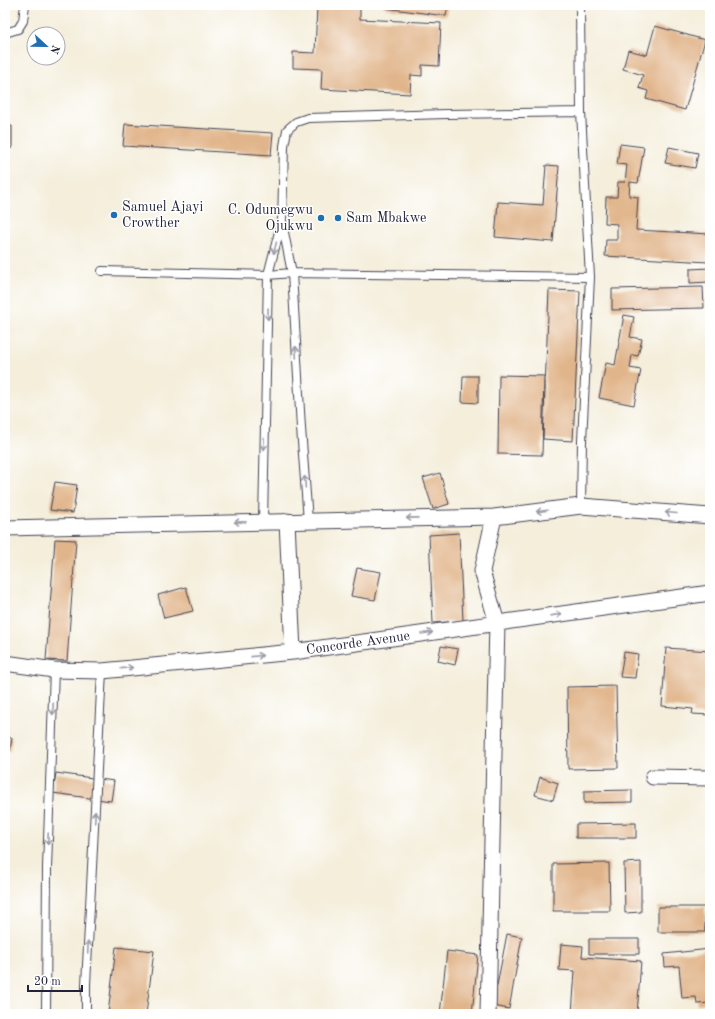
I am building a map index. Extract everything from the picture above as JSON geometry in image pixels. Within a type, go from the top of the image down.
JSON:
[{"type":"street","points":[[5,528],[494,517],[581,506],[710,516]]},
{"type":"street","points":[[488,1014],[497,623],[482,571],[494,517]]},
{"type":"street","points":[[287,521],[293,652]]},
{"type":"street","name":"Concorde Avenue","points":[[5,663],[54,670],[102,671],[293,652],[710,593]]},
{"type":"street","points":[[653,777],[710,778]]},
{"type":"lane","points":[[5,33],[18,29],[23,21],[26,5]]},
{"type":"lane","points":[[580,5],[581,112],[590,277],[582,441],[581,506]]},
{"type":"lane","points":[[308,521],[300,428],[292,273],[282,222],[284,146],[287,130],[296,122],[308,118],[581,112]]},
{"type":"lane","points":[[262,522],[268,275],[282,222]]},
{"type":"lane","points":[[102,272],[268,275],[292,273],[590,277]]},
{"type":"lane","points":[[46,1014],[47,868],[54,670]]},
{"type":"lane","points":[[86,1014],[86,985],[102,671]]},
{"type":"building","points":[[317,5],[360,5],[360,19],[441,23],[439,66],[422,65],[422,76],[411,75],[410,94],[321,89],[322,69],[293,68],[293,52],[315,53]]},
{"type":"building","points":[[386,5],[448,5],[446,16],[385,8]]},
{"type":"building","points":[[655,26],[705,40],[685,110],[646,99],[648,91],[639,88],[643,75],[623,69],[628,50],[647,55]]},
{"type":"building","points":[[125,124],[273,133],[271,155],[123,146]]},
{"type":"building","points":[[5,126],[12,126],[12,148],[5,148]]},
{"type":"building","points":[[620,144],[644,147],[638,183],[630,182],[629,196],[638,197],[636,230],[710,234],[708,262],[605,256],[606,240],[617,240],[617,224],[605,223],[606,197],[617,197],[618,182],[625,182],[627,165],[617,164]]},
{"type":"building","points":[[669,147],[698,153],[695,168],[665,163]]},
{"type":"building","points":[[546,165],[559,166],[553,242],[495,237],[498,202],[543,205]]},
{"type":"building","points":[[710,268],[710,282],[690,283],[690,269]]},
{"type":"building","points":[[703,287],[704,308],[612,310],[612,289]]},
{"type":"building","points":[[549,290],[580,291],[573,441],[543,439]]},
{"type":"building","points":[[624,315],[634,317],[630,337],[642,339],[638,356],[632,355],[630,368],[641,370],[634,405],[599,398],[606,363],[615,365]]},
{"type":"building","points":[[499,375],[544,376],[542,455],[498,454]]},
{"type":"building","points":[[463,376],[478,376],[478,403],[462,402]]},
{"type":"building","points":[[440,473],[449,504],[433,509],[423,478]]},
{"type":"building","points":[[55,482],[77,485],[73,513],[50,510]]},
{"type":"building","points":[[459,533],[463,621],[433,623],[429,535]]},
{"type":"building","points":[[55,539],[76,540],[67,661],[46,660]]},
{"type":"building","points":[[357,568],[381,572],[375,600],[351,596]]},
{"type":"building","points":[[186,587],[193,611],[164,618],[158,595]]},
{"type":"building","points":[[441,646],[458,649],[455,665],[438,661]]},
{"type":"building","points":[[666,648],[710,651],[710,715],[692,714],[693,709],[662,706]]},
{"type":"building","points":[[624,652],[638,654],[635,678],[620,677]]},
{"type":"building","points":[[616,686],[618,768],[568,769],[567,687]]},
{"type":"building","points":[[5,737],[12,738],[10,751],[5,750]]},
{"type":"building","points":[[56,773],[114,781],[111,801],[53,793]]},
{"type":"building","points":[[540,777],[558,783],[553,800],[535,795]]},
{"type":"building","points":[[632,790],[632,802],[584,803],[584,791]]},
{"type":"building","points":[[636,823],[636,838],[576,838],[576,824]]},
{"type":"building","points":[[641,862],[641,912],[625,913],[624,863]]},
{"type":"building","points":[[609,863],[610,911],[553,911],[553,864]]},
{"type":"building","points":[[658,907],[705,907],[705,932],[658,932]]},
{"type":"building","points":[[710,913],[710,932],[705,930]]},
{"type":"building","points":[[507,934],[522,937],[509,1009],[493,1006]]},
{"type":"building","points":[[589,939],[639,939],[639,954],[589,954]]},
{"type":"building","points":[[561,944],[583,946],[582,957],[641,961],[637,1014],[572,1014],[575,971],[559,970]]},
{"type":"building","points":[[116,947],[154,951],[146,1014],[108,1014]]},
{"type":"building","points":[[710,949],[710,1003],[697,1004],[696,997],[682,998],[679,966],[665,967],[664,954]]},
{"type":"building","points":[[447,951],[478,955],[472,1014],[440,1014]]},
{"type":"place","name":"Samuel Ajayi Crowther","points":[[114,215]]},
{"type":"place","name":"C. Odumegwu Ojukwu","points":[[321,218]]},
{"type":"place","name":"Sam Mbakwe","points":[[338,218]]}]
